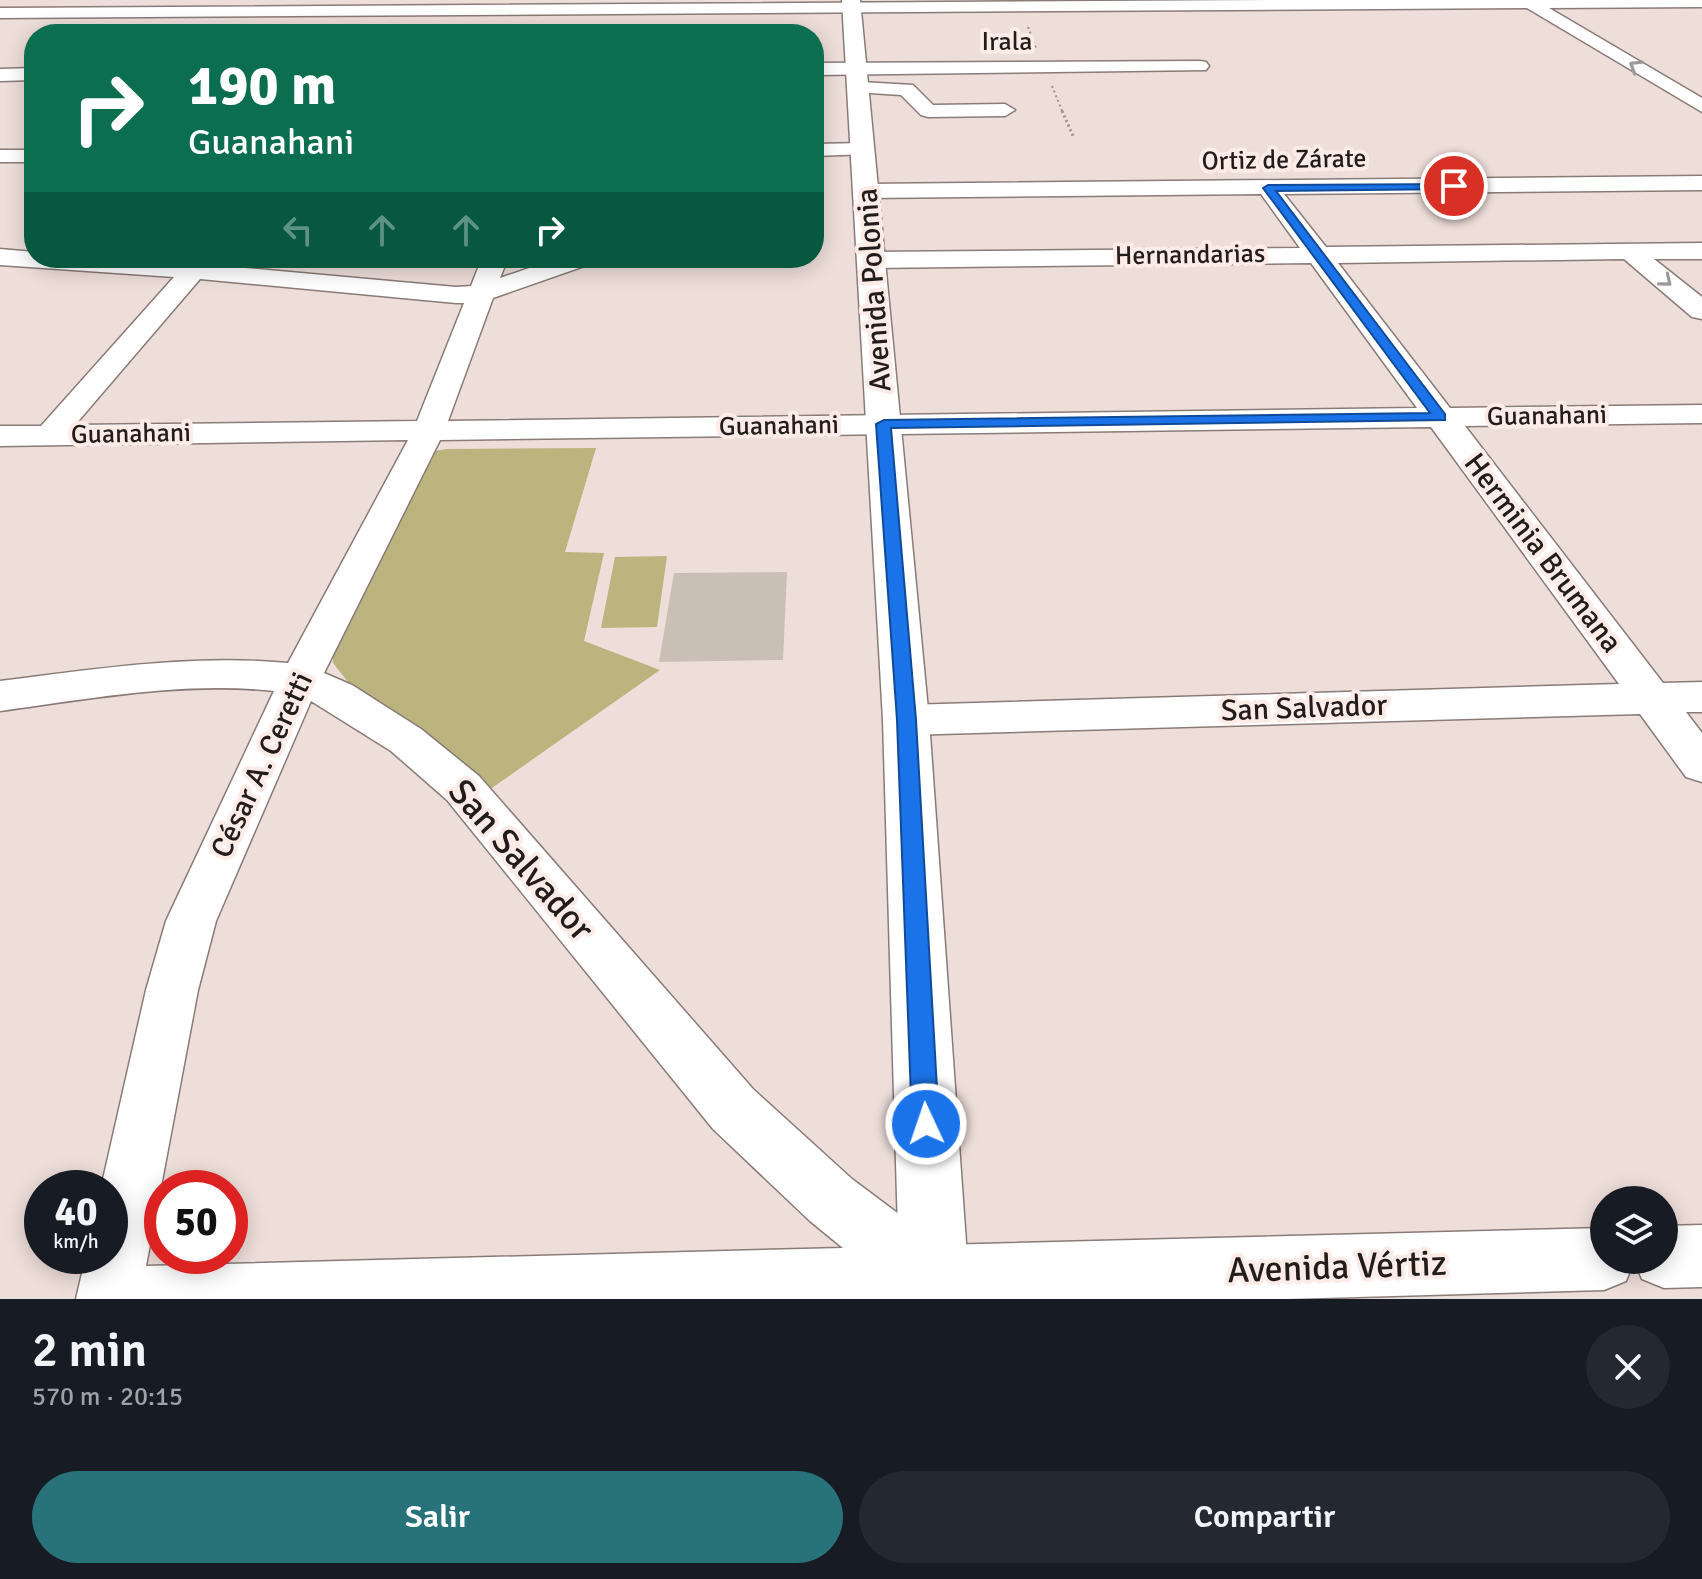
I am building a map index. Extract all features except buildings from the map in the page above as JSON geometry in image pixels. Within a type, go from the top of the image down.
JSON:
[{"type":"main road","name":"Avenida Polonia","points":[[851,4],[842,75],[860,163],[884,424],[906,720],[934,1289]]},
{"type":"street","points":[[46,12],[68,0]]},
{"type":"street","points":[[0,13],[256,5],[441,11],[1018,4],[1101,13],[1528,2],[1702,2]]},
{"type":"street","points":[[1528,2],[1702,106]]},
{"type":"street","points":[[232,24],[256,5]]},
{"type":"street","points":[[0,25],[23,12]]},
{"type":"street","name":"Irala","points":[[842,75],[1200,66]]},
{"type":"street","points":[[0,75],[24,74]]},
{"type":"street","points":[[842,75],[906,89],[928,111],[1005,110]]},
{"type":"street","name":"Ortiz de Zárate","points":[[824,153],[860,163],[1268,188],[1702,183]]},
{"type":"street","points":[[0,156],[24,156]]},
{"type":"street","points":[[0,175],[24,160]]},
{"type":"street","points":[[824,163],[860,163]]},
{"type":"street","name":"Herminia Brumana","points":[[1268,188],[1702,765]]},
{"type":"street","name":"Hernandarias","points":[[871,260],[1702,251]]},
{"type":"street","points":[[1630,252],[1702,311]]},
{"type":"street","points":[[0,257],[24,258]]},
{"type":"street","points":[[51,434],[196,268]]},
{"type":"street","points":[[232,268],[456,295],[487,276],[530,268]]},
{"type":"street","name":"César A. Ceretti","points":[[110,1299],[172,990],[191,921],[300,679],[429,430],[487,276]]},
{"type":"street","name":"Guanahani","points":[[0,436],[1702,414]]},
{"type":"street","name":"San Salvador","points":[[0,696],[130,679],[252,674],[300,679],[337,695],[406,740],[463,788],[733,1109],[831,1200],[934,1289]]},
{"type":"street","name":"San Salvador","points":[[906,720],[1702,697]]},
{"type":"street","points":[[1678,1257],[1702,1256]]},
{"type":"street","name":"Avenida Vértiz","points":[[110,1299],[934,1289],[1590,1260]]},
{"type":"shaded area","points":[[596,448],[565,552],[604,553],[584,641],[660,670],[489,790],[392,711],[348,682],[333,663],[333,654],[434,451]]},
{"type":"shaded area","points":[[667,556],[657,627],[601,628],[615,557]]},
{"type":"route","points":[[926,1124],[906,720],[884,424],[1440,417],[1268,188],[1454,186]]}]
